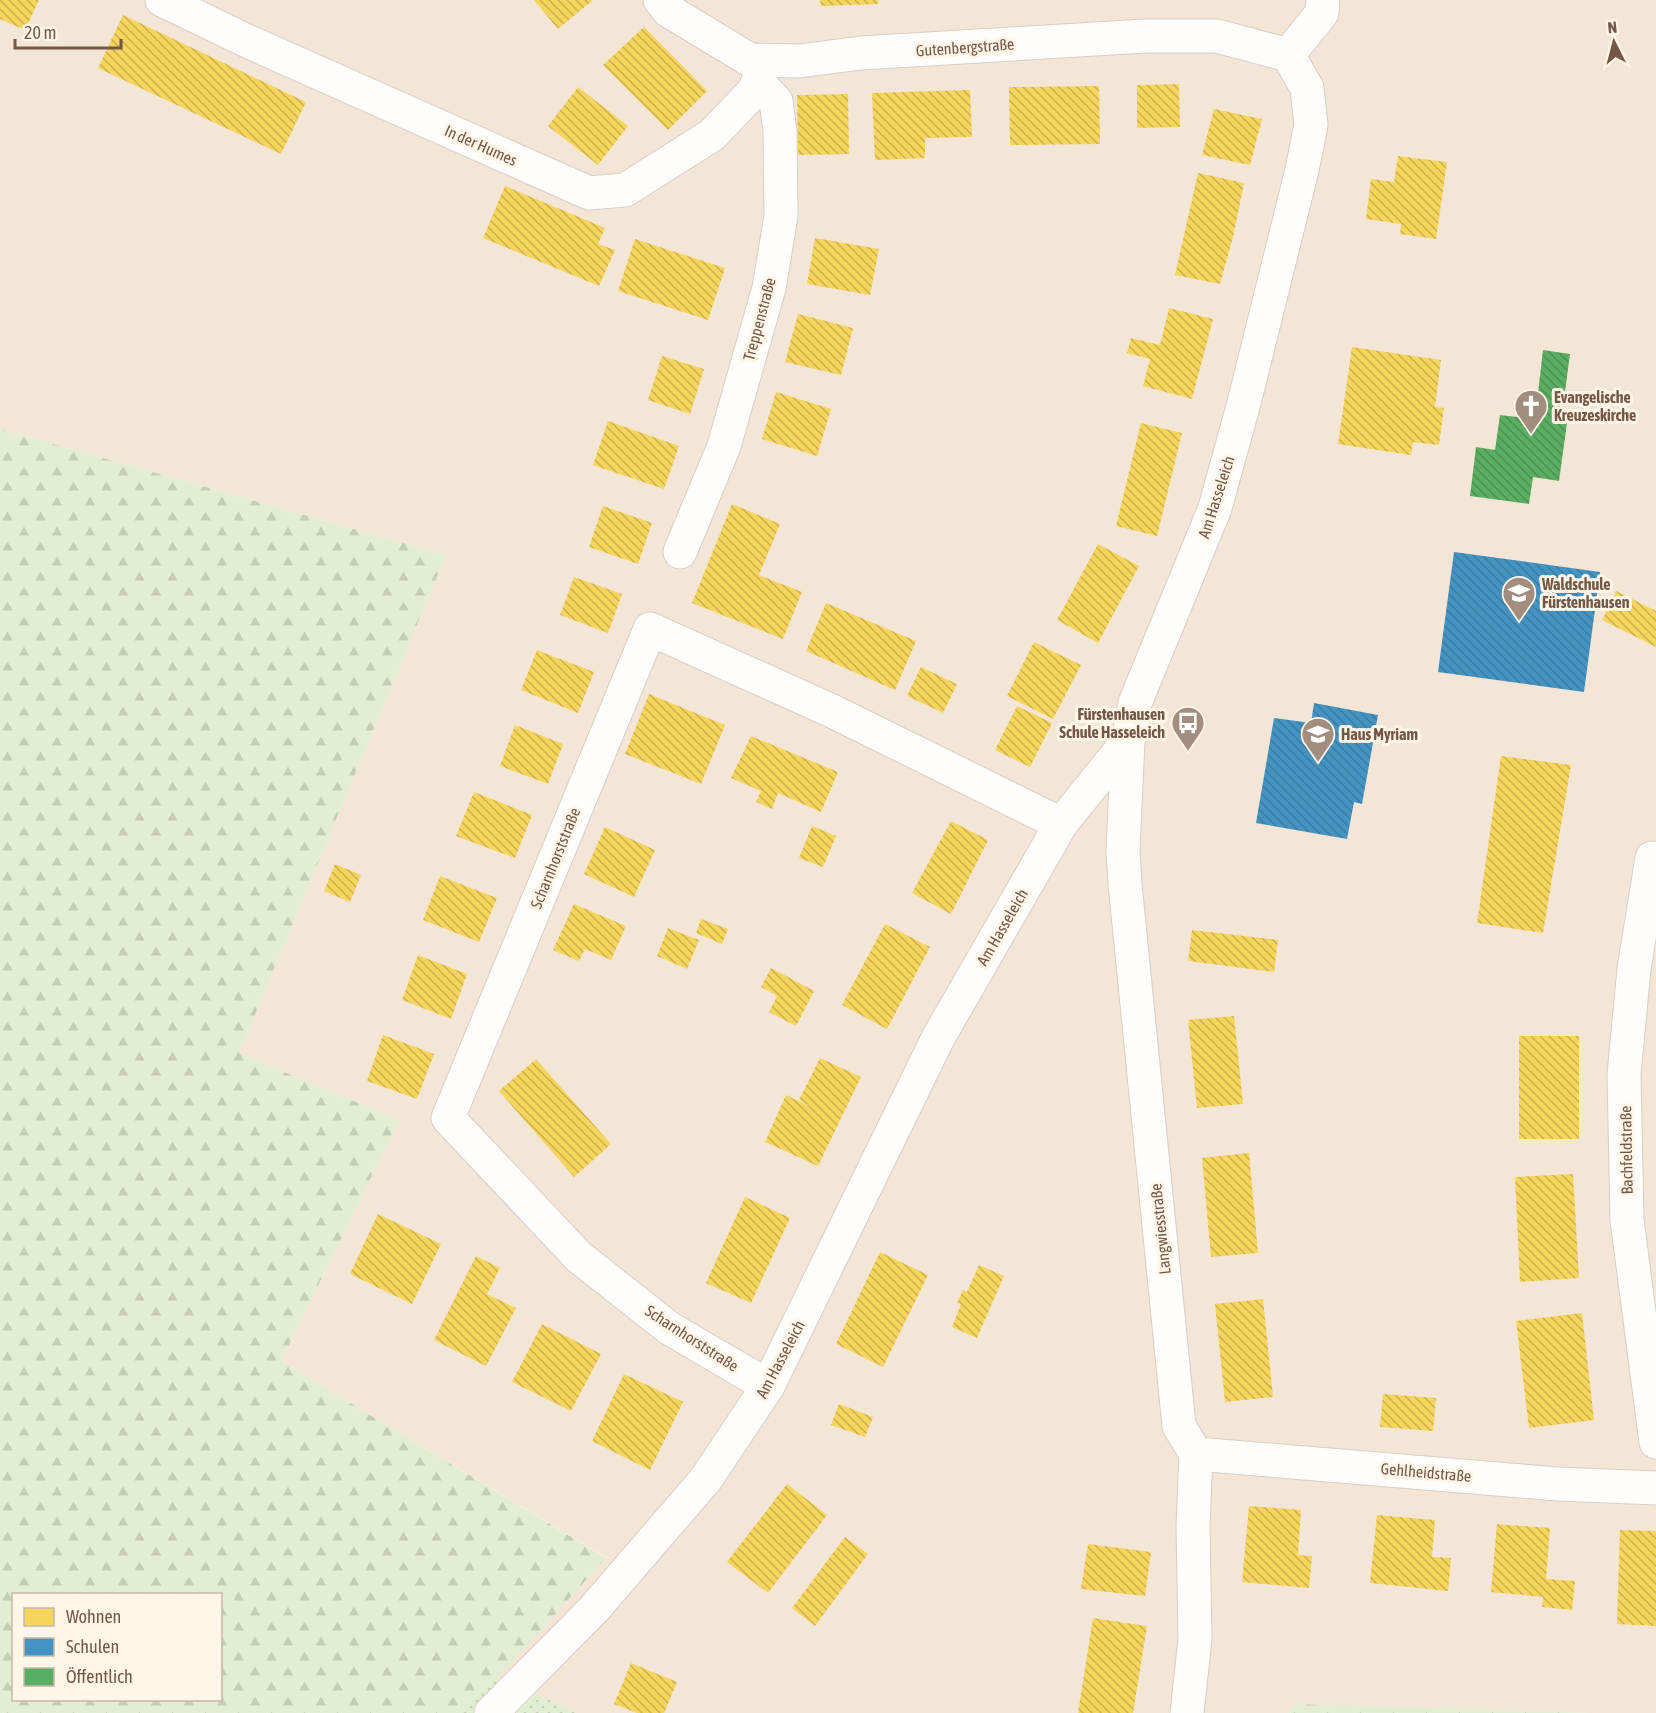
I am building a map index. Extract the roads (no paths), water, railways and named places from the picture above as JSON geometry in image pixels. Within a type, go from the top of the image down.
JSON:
[{"type":"street","name":"In der Humes","points":[[162,0],[590,193],[625,190],[712,135],[755,90],[761,71]]},
{"type":"street","name":"Gutenbergstraße","points":[[660,0],[669,11],[750,60],[761,71],[799,61],[861,53],[1145,36],[1217,36],[1288,55]]},
{"type":"street","points":[[1288,55],[1322,13],[1323,0]]},
{"type":"street","name":"Am Hasseleich","points":[[491,1713],[594,1609],[698,1487],[768,1386],[938,1038],[1061,824],[1128,741],[1135,703],[1215,508],[1244,403],[1302,170],[1311,125],[1307,88],[1288,55]]},
{"type":"street","name":"Treppenstraße","points":[[680,552],[724,446],[769,288],[781,216],[780,131],[776,100],[761,71]]},
{"type":"street","name":"Scharnhorststraße","points":[[768,1386],[669,1328],[579,1257],[448,1118],[650,629],[832,711],[1061,824]]},
{"type":"street","name":"Langwiesstraße","points":[[1128,741],[1123,850],[1125,884],[1179,1426],[1196,1454]]},
{"type":"street","name":"Bachfeldstraße","points":[[1652,858],[1634,969],[1624,1074],[1627,1220],[1656,1442]]},
{"type":"street","points":[[1187,1713],[1196,1639],[1193,1526],[1196,1454]]},
{"type":"street","name":"Gehlheidstraße","points":[[1196,1454],[1558,1484],[1656,1488]]},
{"type":"place","name":"Evangelische Kreuzeskirche","points":[[1531,435]]},
{"type":"place","name":"Waldschule Fürstenhausen","points":[[1519,622]]},
{"type":"place","name":"Fürstenhausen Schule Hasseleich","points":[[1188,752]]},
{"type":"place","name":"Haus Myriam","points":[[1318,763]]}]
